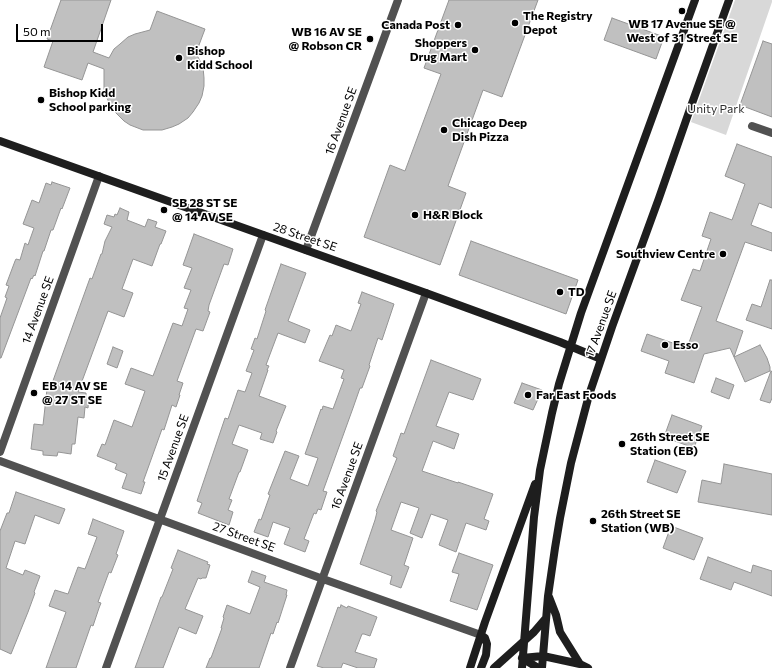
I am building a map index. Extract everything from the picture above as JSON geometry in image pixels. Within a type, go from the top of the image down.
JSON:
[{"type":"main road","name":"17 Avenue SE","points":[[522,668],[533,525],[540,470],[559,384],[581,313],[695,0]]},
{"type":"main road","name":"17 Avenue SE","points":[[542,668],[548,596],[555,548],[571,463],[589,395],[729,0]]},
{"type":"main road","name":"28 Street SE","points":[[0,141],[426,293],[601,359]]},
{"type":"main road","name":"17 Avenue SE","points":[[470,668],[540,470]]},
{"type":"main road","points":[[548,596],[556,615],[560,632],[580,664]]},
{"type":"main road","points":[[494,668],[534,632],[546,618]]},
{"type":"main road","points":[[481,634],[485,638],[487,644],[486,655],[482,668]]},
{"type":"main road","points":[[522,658],[543,656],[580,664],[588,668]]},
{"type":"main road","points":[[522,658],[538,668]]},
{"type":"street","name":"16 Avenue SE","points":[[306,250],[398,0]]},
{"type":"street","points":[[752,126],[772,133]]},
{"type":"street","name":"14 Avenue SE","points":[[0,452],[99,176]]},
{"type":"street","name":"15 Avenue SE","points":[[106,668],[263,235]]},
{"type":"street","name":"16 Avenue SE","points":[[290,668],[426,293]]},
{"type":"street","name":"27 Street SE","points":[[0,461],[322,579],[481,634]]},
{"type":"green space","name":"Unity Park","points":[[735,0],[772,0],[772,2],[726,135],[691,122]]},
{"type":"building","points":[[61,0],[111,0],[93,52],[109,58],[114,49],[128,37],[150,30],[157,11],[205,29],[196,53],[203,67],[204,86],[199,103],[188,118],[179,124],[162,130],[143,130],[124,121],[111,107],[104,90],[104,69],[88,63],[82,80],[44,67],[53,41],[47,39]]},
{"type":"building","points":[[449,0],[538,0],[502,97],[483,90],[448,186],[466,193],[440,265],[364,237],[390,165],[405,171],[441,74],[424,68]]},
{"type":"building","points":[[612,18],[664,37],[656,59],[604,40]]},
{"type":"building","points":[[763,41],[772,44],[772,117],[740,105]]},
{"type":"building","name":"Southview Centre","points":[[737,144],[772,157],[772,208],[759,203],[751,225],[772,233],[772,251],[745,242],[716,321],[743,331],[734,357],[730,348],[704,354],[694,383],[665,373],[669,361],[641,351],[647,334],[687,348],[702,307],[681,300],[693,269],[700,271],[711,239],[702,236],[710,212],[732,220],[745,184],[725,176]]},
{"type":"building","points":[[52,182],[70,188],[53,230],[51,230],[35,276],[34,275],[32,279],[31,278],[0,358],[0,318],[7,298],[5,297],[9,286],[6,285],[15,261],[16,259],[20,260],[25,243],[28,245],[34,228],[23,224],[32,200],[39,203],[46,183],[51,185]]},
{"type":"building","points":[[120,208],[129,212],[127,220],[145,227],[148,219],[157,222],[155,227],[166,231],[152,266],[133,259],[122,289],[133,293],[124,317],[108,311],[78,392],[86,393],[86,398],[89,398],[88,408],[85,407],[84,418],[78,417],[75,444],[72,444],[71,454],[58,452],[57,456],[43,455],[43,451],[31,449],[34,424],[43,425],[47,389],[50,389],[90,278],[92,279],[102,254],[105,241],[112,227],[104,224],[107,215],[114,217],[115,214],[117,215]]},
{"type":"building","points":[[194,234],[233,249],[228,265],[224,264],[209,305],[208,311],[210,312],[203,331],[196,329],[177,381],[183,383],[176,407],[172,405],[164,430],[162,429],[143,482],[145,482],[141,494],[122,488],[127,474],[115,469],[117,464],[97,456],[102,444],[105,445],[114,420],[132,427],[145,391],[125,384],[131,368],[153,376],[173,323],[182,326],[188,309],[184,308],[191,290],[184,288],[192,268],[183,265]]},
{"type":"building","points":[[471,241],[578,280],[566,314],[459,275]]},
{"type":"building","points":[[281,264],[306,273],[288,321],[310,330],[305,343],[278,333],[266,365],[269,366],[259,396],[286,406],[273,443],[260,439],[262,433],[239,425],[232,444],[248,450],[229,499],[232,500],[228,510],[233,512],[229,525],[198,513],[202,503],[197,501],[225,418],[228,419],[238,390],[245,392],[252,373],[246,371],[254,350],[251,349],[255,338],[257,339],[266,311],[265,310]]},
{"type":"building","points":[[770,280],[772,280],[772,329],[746,320],[752,304],[761,307]]},
{"type":"building","points":[[362,292],[394,304],[382,340],[378,338],[369,365],[370,366],[362,388],[360,388],[323,491],[327,492],[321,510],[318,509],[316,514],[314,513],[304,539],[309,541],[305,552],[284,544],[290,528],[273,522],[268,537],[254,532],[259,519],[261,520],[270,495],[268,494],[285,451],[299,456],[290,479],[308,486],[318,458],[305,454],[321,409],[322,410],[323,406],[333,409],[344,379],[341,378],[344,370],[319,361],[336,325],[351,331],[361,304],[358,303]]},
{"type":"building","points":[[760,345],[767,358],[770,371],[745,382],[734,357]]},
{"type":"building","points":[[113,347],[123,351],[117,368],[107,364]]},
{"type":"building","points":[[431,360],[481,379],[473,400],[449,392],[436,426],[459,434],[454,449],[433,441],[422,471],[493,494],[484,519],[489,521],[486,530],[466,523],[456,552],[439,545],[448,520],[431,514],[422,538],[410,533],[419,508],[401,502],[391,530],[413,538],[404,565],[409,567],[401,588],[390,584],[392,576],[360,564],[375,520],[376,511],[397,458],[393,456],[401,433],[404,434]]},
{"type":"building","points":[[771,371],[772,398],[770,403],[760,400]]},
{"type":"building","points":[[716,378],[734,385],[729,399],[711,392]]},
{"type":"building","name":"Far East Foods","points":[[522,383],[542,390],[533,410],[514,403]]},
{"type":"building","points":[[672,415],[702,426],[694,448],[664,437]]},
{"type":"building","points":[[655,460],[686,471],[677,493],[647,482]]},
{"type":"building","points":[[724,464],[772,474],[772,515],[698,502],[702,480],[721,484]]},
{"type":"building","points":[[16,492],[65,509],[59,524],[35,515],[25,544],[15,541],[6,568],[23,575],[25,570],[40,576],[28,612],[11,654],[0,649],[0,531],[7,513],[9,513]]},
{"type":"building","points":[[93,519],[124,531],[116,554],[118,555],[111,573],[109,572],[98,602],[101,603],[93,626],[91,625],[76,668],[46,668],[66,612],[49,606],[55,590],[68,594],[78,567],[85,569],[97,537],[88,534]]},
{"type":"building","points":[[671,526],[703,538],[694,560],[663,548]]},
{"type":"building","points":[[178,550],[208,562],[207,564],[210,565],[206,578],[198,578],[185,609],[203,616],[196,634],[179,627],[163,668],[135,668],[173,569],[171,568]]},
{"type":"building","points":[[459,553],[493,565],[477,610],[450,601],[459,574],[452,572]]},
{"type":"building","points":[[708,557],[751,573],[753,565],[772,571],[772,596],[734,582],[731,590],[700,579]]},
{"type":"building","points":[[252,571],[266,576],[264,582],[287,590],[287,595],[278,623],[277,622],[273,634],[271,633],[259,668],[206,668],[222,628],[223,617],[227,605],[250,614],[260,587],[248,582]]},
{"type":"building","points":[[341,605],[347,608],[348,606],[377,617],[370,636],[362,634],[355,652],[377,659],[374,668],[358,668],[343,663],[341,668],[324,668],[317,666],[338,607],[340,608]]},
{"type":"place","name":"WB 17 Avenue SE @ West of 31 Street SE","points":[[682,11]]},
{"type":"place","name":"The Registry Depot","points":[[515,23]]},
{"type":"place","name":"Canada Post","points":[[458,25]]},
{"type":"place","name":"WB 16 AV SE @ Robson CR","points":[[370,39]]},
{"type":"place","name":"Shoppers Drug Mart","points":[[475,50]]},
{"type":"place","name":"Bishop Kidd School","points":[[179,58]]},
{"type":"place","name":"Bishop Kidd School parking","points":[[41,100]]},
{"type":"place","name":"Chicago Deep Dish Pizza","points":[[444,130]]},
{"type":"place","name":"SB 28 ST SE @ 14 AV SE","points":[[164,210]]},
{"type":"place","name":"H&R Block","points":[[415,215]]},
{"type":"place","name":"Southview Centre","points":[[723,254]]},
{"type":"place","name":"TD","points":[[560,292]]},
{"type":"place","name":"Esso","points":[[665,345]]},
{"type":"place","name":"EB 14 AV SE @ 27 ST SE","points":[[34,393]]},
{"type":"place","name":"Far East Foods","points":[[528,395]]},
{"type":"place","name":"26th Street SE Station (EB)","points":[[622,444]]},
{"type":"place","name":"26th Street SE Station (WB)","points":[[593,521]]}]
